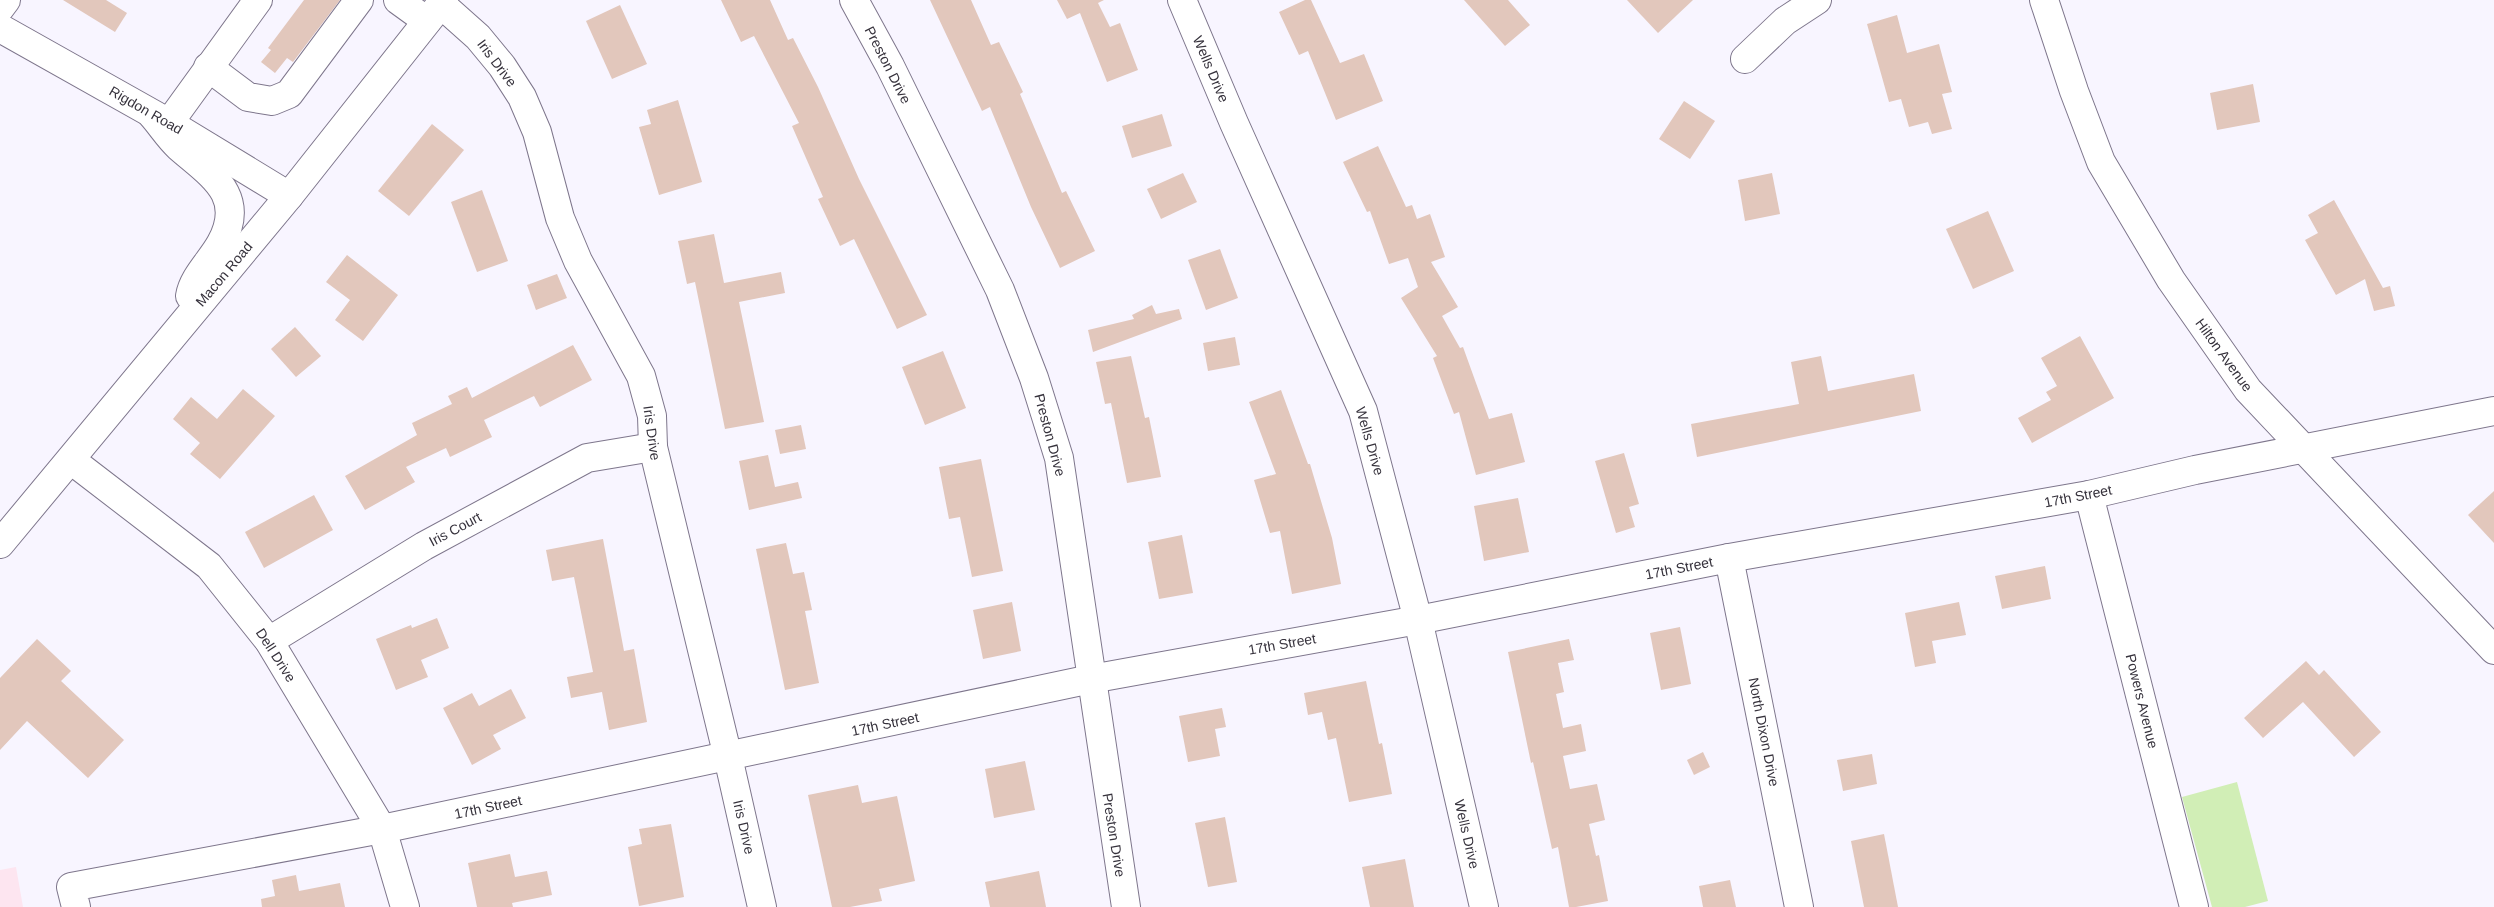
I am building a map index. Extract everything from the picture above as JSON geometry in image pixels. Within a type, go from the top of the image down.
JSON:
[{"type":"street","points":[[0,8],[6,0]]},
{"type":"street","points":[[185,322],[191,291],[222,243],[231,220],[230,211],[227,194],[211,172],[178,146],[161,119],[208,67],[258,0]]},
{"type":"street","points":[[208,67],[248,97],[272,101],[289,94],[359,0]]},
{"type":"street","name":"Iris Drive","points":[[398,0],[437,8],[478,37],[502,66],[522,97],[537,132],[560,218],[578,261],[641,376],[652,416],[653,447],[728,757],[762,907]]},
{"type":"street","name":"Preston Drive","points":[[854,0],[890,66],[1000,290],[1034,378],[1058,458],[1126,907]]},
{"type":"street","name":"Wells Drive","points":[[1182,0],[1234,124],[1363,411],[1418,620],[1484,907]]},
{"type":"street","points":[[1745,59],[1785,21],[1817,0]]},
{"type":"street","name":"Hilton Avenue","points":[[2044,0],[2074,91],[2101,162],[2136,224],[2171,280],[2248,390],[2494,650]]},
{"type":"street","name":"Macon Road","points":[[0,544],[289,196],[437,8]]},
{"type":"street","name":"Rigdon Road","points":[[0,28],[161,119],[289,196]]},
{"type":"street","name":"17th Street","points":[[73,897],[382,829],[1091,679],[1418,620],[1730,558],[2090,495],[2194,470],[2494,411]]},
{"type":"street","name":"Iris Court","points":[[269,641],[424,546],[587,458],[653,447]]},
{"type":"street","name":"Dell Drive","points":[[71,460],[208,566],[269,641],[382,829],[404,907]]},
{"type":"street","name":"Powers Avenue","points":[[2090,495],[2194,907]]},
{"type":"street","name":"North Dixon Drive","points":[[1730,558],[1799,907]]},
{"type":"shaded area","points":[[16,867],[23,907],[0,907],[0,870]]},
{"type":"green space","points":[[2237,782],[2268,901],[2245,907],[2212,907],[2182,797]]},
{"type":"building","points":[[63,0],[106,0],[127,13],[115,32]]},
{"type":"building","points":[[304,0],[340,0],[293,62],[287,58],[275,73],[261,62],[271,50],[268,48]]},
{"type":"building","points":[[721,0],[770,0],[788,40],[793,38],[818,87],[859,179],[927,315],[897,329],[854,239],[840,246],[818,199],[823,197],[792,126],[799,123],[754,36],[741,42]]},
{"type":"building","points":[[930,0],[971,0],[991,45],[999,42],[1023,92],[1020,94],[1062,193],[1066,191],[1095,251],[1060,268],[1031,207],[990,107],[982,111]]},
{"type":"building","points":[[1057,0],[1104,0],[1098,3],[1110,27],[1120,23],[1138,70],[1107,82],[1080,13],[1067,19]]},
{"type":"building","points":[[1305,0],[1311,0],[1340,63],[1364,54],[1383,101],[1336,120],[1308,51],[1299,55],[1279,12]]},
{"type":"building","points":[[1464,0],[1508,0],[1530,25],[1505,46]]},
{"type":"building","points":[[1627,0],[1693,0],[1658,33]]},
{"type":"building","points":[[620,5],[647,64],[612,79],[586,21]]},
{"type":"building","points":[[1897,15],[1907,53],[1939,44],[1952,92],[1942,94],[1952,129],[1932,134],[1928,122],[1909,127],[1901,99],[1889,102],[1867,24]]},
{"type":"building","points":[[2253,84],[2260,122],[2217,130],[2210,93]]},
{"type":"building","points":[[678,100],[702,182],[659,195],[639,127],[651,124],[647,110]]},
{"type":"building","points":[[1684,101],[1715,121],[1690,159],[1659,139]]},
{"type":"building","points":[[1162,114],[1172,146],[1132,158],[1122,126]]},
{"type":"building","points":[[432,124],[464,150],[409,216],[378,191]]},
{"type":"building","points":[[1378,146],[1406,207],[1412,205],[1417,219],[1430,214],[1445,257],[1431,262],[1458,307],[1442,316],[1460,348],[1463,347],[1489,419],[1512,413],[1525,462],[1476,475],[1459,412],[1454,414],[1433,358],[1437,356],[1401,298],[1418,287],[1408,258],[1389,264],[1370,211],[1367,212],[1343,162]]},
{"type":"building","points":[[1183,173],[1197,202],[1161,219],[1147,189]]},
{"type":"building","points":[[1772,173],[1780,214],[1745,221],[1738,180]]},
{"type":"building","points":[[482,190],[508,261],[477,272],[451,202]]},
{"type":"building","points":[[2334,200],[2383,288],[2390,286],[2395,306],[2374,311],[2365,279],[2336,295],[2305,240],[2318,233],[2308,215]]},
{"type":"building","points":[[1988,211],[2014,271],[1973,289],[1946,229]]},
{"type":"building","points":[[714,234],[724,283],[781,272],[785,293],[739,302],[764,422],[725,429],[695,282],[687,284],[678,241]]},
{"type":"building","points":[[1220,249],[1238,298],[1206,310],[1188,260]]},
{"type":"building","points":[[347,255],[398,295],[363,341],[335,320],[350,300],[326,282]]},
{"type":"building","points":[[557,274],[567,298],[536,310],[527,285]]},
{"type":"building","points":[[1152,305],[1156,314],[1179,309],[1182,319],[1093,352],[1088,330],[1134,319],[1132,315]]},
{"type":"building","points":[[295,327],[321,356],[296,377],[271,349]]},
{"type":"building","points":[[2080,336],[2114,398],[2032,443],[2018,418],[2051,400],[2046,392],[2057,386],[2041,358]]},
{"type":"building","points":[[1235,337],[1240,365],[1208,371],[1203,343]]},
{"type":"building","points":[[573,345],[592,380],[540,407],[534,396],[484,420],[492,437],[450,457],[446,448],[406,467],[415,482],[365,510],[345,476],[417,435],[412,423],[452,404],[448,396],[467,387],[472,398]]},
{"type":"building","points":[[943,351],[966,408],[925,425],[902,367]]},
{"type":"building","points":[[1131,356],[1145,418],[1149,417],[1161,477],[1127,483],[1111,403],[1105,404],[1096,362]]},
{"type":"building","points":[[1821,356],[1828,391],[1914,374],[1921,411],[1697,457],[1691,424],[1799,404],[1791,362]]},
{"type":"building","points":[[243,389],[275,416],[220,479],[190,454],[200,443],[173,419],[191,397],[217,419]]},
{"type":"building","points":[[1281,390],[1308,464],[1310,464],[1332,538],[1341,584],[1292,594],[1280,531],[1270,533],[1254,480],[1276,474],[1249,402]]},
{"type":"building","points":[[801,425],[806,449],[780,454],[775,430]]},
{"type":"building","points":[[1624,453],[1639,504],[1629,507],[1635,527],[1616,533],[1595,461]]},
{"type":"building","points":[[768,455],[775,487],[798,482],[802,498],[749,510],[739,461]]},
{"type":"building","points":[[981,459],[1003,571],[972,577],[960,517],[949,519],[939,467]]},
{"type":"building","points":[[2494,491],[2494,543],[2468,515]]},
{"type":"building","points":[[314,495],[333,530],[264,568],[245,532]]},
{"type":"building","points":[[1518,498],[1529,552],[1484,561],[1474,506]]},
{"type":"building","points":[[1182,535],[1193,593],[1159,599],[1148,542]]},
{"type":"building","points":[[603,539],[624,651],[634,649],[647,722],[609,730],[602,692],[571,698],[567,677],[593,672],[574,577],[552,581],[546,550]]},
{"type":"building","points":[[786,543],[793,574],[804,572],[812,610],[805,611],[819,683],[785,690],[756,549]]},
{"type":"building","points":[[2045,566],[2051,599],[2002,609],[1995,576]]},
{"type":"building","points":[[1012,602],[1021,651],[983,659],[973,610]]},
{"type":"building","points":[[1959,602],[1966,635],[1932,641],[1936,663],[1915,667],[1905,613]]},
{"type":"building","points":[[437,618],[449,648],[421,660],[428,677],[396,690],[376,639],[411,625],[412,628]]},
{"type":"building","points":[[1680,627],[1691,684],[1661,690],[1650,633]]},
{"type":"building","points":[[37,639],[71,671],[61,681],[124,740],[88,778],[27,721],[0,750],[0,678]]},
{"type":"building","points":[[1569,639],[1574,660],[1558,663],[1564,692],[1556,694],[1563,728],[1581,724],[1586,751],[1563,756],[1570,789],[1597,784],[1605,820],[1589,824],[1596,856],[1599,855],[1608,901],[1576,907],[1569,907],[1558,847],[1552,849],[1533,762],[1531,763],[1508,652]]},
{"type":"building","points":[[2306,661],[2319,675],[2324,670],[2381,732],[2354,757],[2303,702],[2263,738],[2244,718]]},
{"type":"building","points":[[1366,681],[1379,744],[1382,743],[1392,794],[1349,802],[1336,738],[1328,740],[1322,712],[1308,715],[1304,693]]},
{"type":"building","points":[[511,689],[526,718],[493,735],[501,749],[472,765],[443,708],[472,693],[479,706]]},
{"type":"building","points":[[1222,708],[1226,727],[1215,729],[1220,756],[1188,762],[1179,716]]},
{"type":"building","points":[[1703,752],[1710,767],[1694,775],[1687,760]]},
{"type":"building","points":[[1872,754],[1877,784],[1843,791],[1837,760]]},
{"type":"building","points":[[1025,761],[1035,810],[994,818],[985,769]]},
{"type":"building","points":[[858,785],[862,803],[897,796],[915,881],[879,889],[882,901],[850,907],[832,907],[808,795]]},
{"type":"building","points":[[1225,817],[1237,882],[1208,887],[1195,823]]},
{"type":"building","points":[[671,824],[684,897],[639,906],[628,847],[642,844],[639,829]]},
{"type":"building","points":[[1884,834],[1898,907],[1864,907],[1851,841]]},
{"type":"building","points":[[510,854],[515,877],[547,871],[552,895],[512,903],[513,907],[477,907],[468,863]]},
{"type":"building","points":[[1405,859],[1414,907],[1370,907],[1362,867]]},
{"type":"building","points":[[1039,871],[1046,907],[990,907],[985,882]]},
{"type":"building","points":[[296,875],[299,891],[340,883],[345,907],[262,907],[261,899],[275,896],[272,880]]},
{"type":"building","points":[[1730,880],[1736,907],[1703,907],[1699,886]]}]
